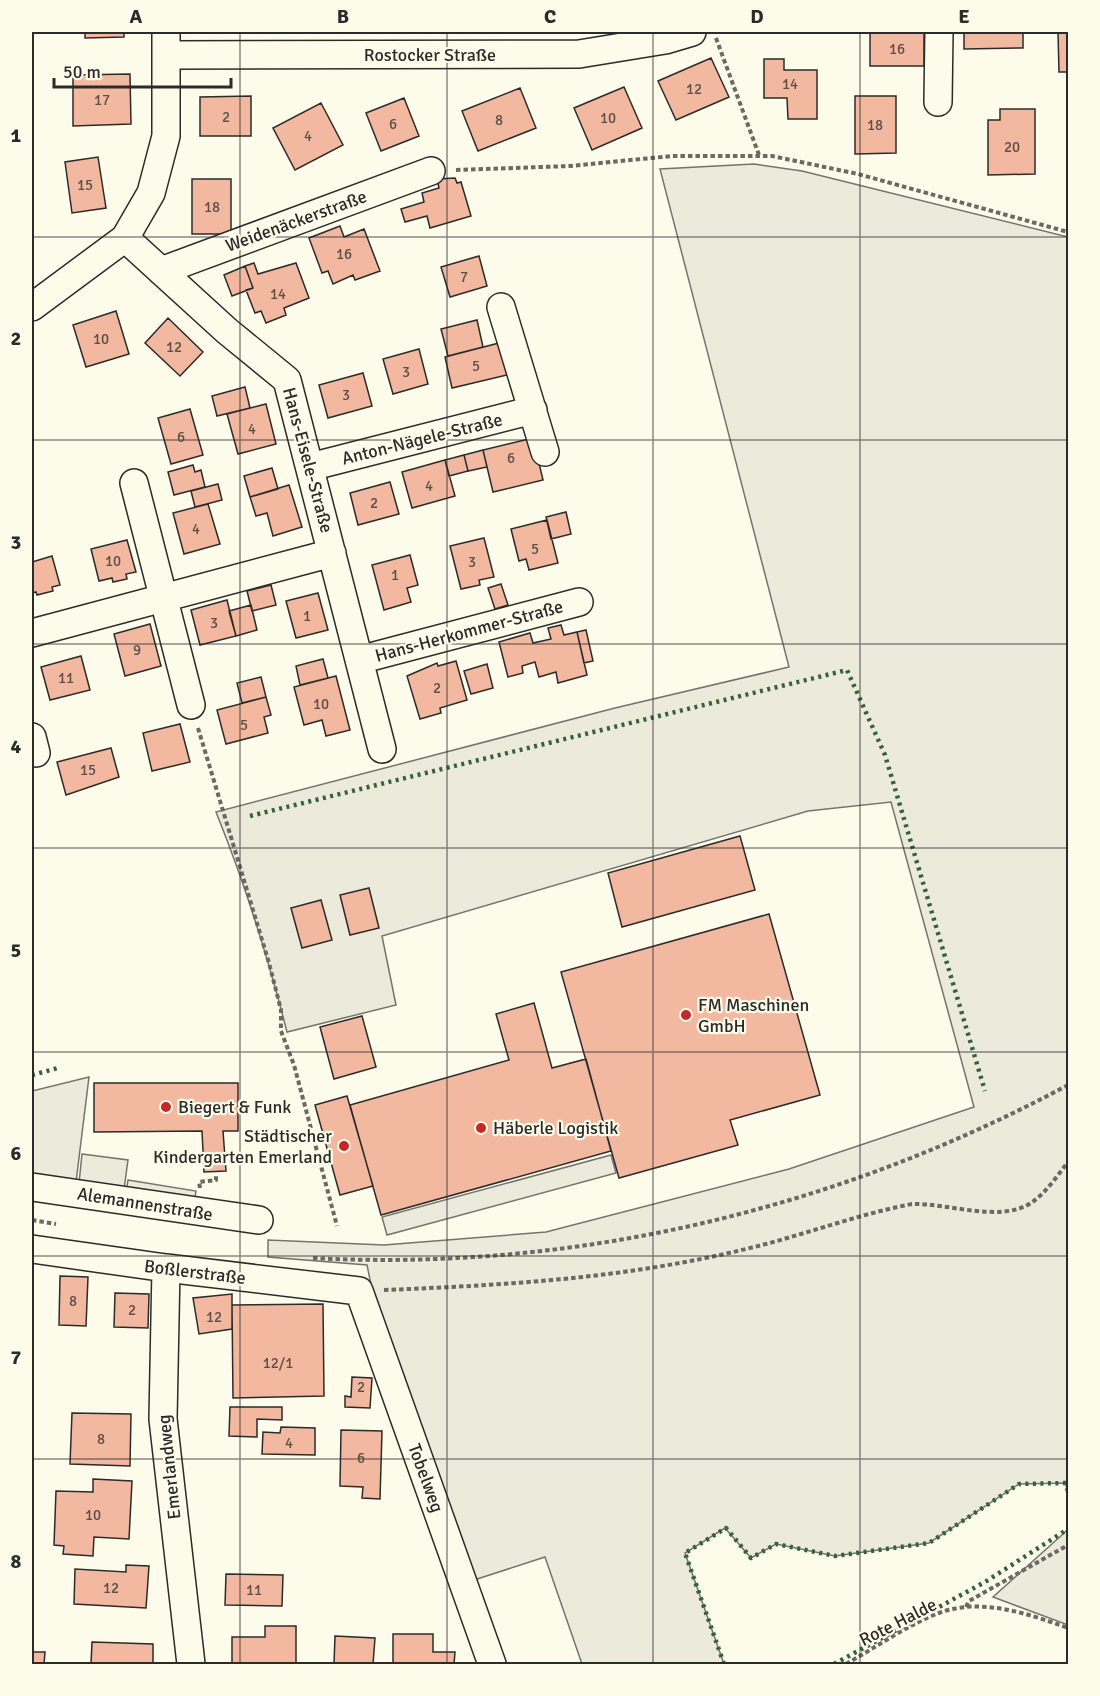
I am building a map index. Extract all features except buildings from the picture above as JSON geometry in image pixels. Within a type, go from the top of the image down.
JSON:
[{"type":"street","name":"Rostocker Straße","points":[[166,43],[579,54],[665,40],[692,32]]},
{"type":"street","points":[[938,102],[939,32]]},
{"type":"street","points":[[32,307],[125,238],[151,193],[166,135],[166,43]]},
{"type":"street","name":"Weidenäckerstraße","points":[[161,271],[431,171]]},
{"type":"street","name":"Hans-Eisele-Straße","points":[[125,238],[227,332],[287,380],[382,749]]},
{"type":"street","points":[[501,307],[545,452]]},
{"type":"street","name":"Anton-Nägele-Straße","points":[[310,467],[533,410]]},
{"type":"street","points":[[134,483],[191,705]]},
{"type":"street","points":[[32,633],[332,553]]},
{"type":"street","name":"Hans-Herkommer-Straße","points":[[360,660],[579,602]]},
{"type":"street","name":"Alemannenstraße","points":[[32,1187],[259,1220]]},
{"type":"street","name":"Boßlerstraße","points":[[32,1249],[165,1268],[360,1291]]},
{"type":"street","name":"Emerlandweg","points":[[165,1268],[163,1419],[191,1665]]},
{"type":"street","name":"Tobelweg","points":[[360,1291],[492,1665]]},
{"type":"path","points":[[713,32],[759,155]]},
{"type":"path","points":[[431,171],[570,166],[672,156],[759,155],[788,158],[858,174],[1068,232]]},
{"type":"path","points":[[191,705],[269,963],[281,1010],[281,1031],[294,1065],[337,1226]]},
{"type":"path","points":[[307,1257],[372,1261],[489,1257],[570,1248],[717,1221],[784,1204],[881,1169],[1020,1111],[1068,1085]]},
{"type":"path","points":[[360,1291],[522,1284],[618,1275],[754,1248],[912,1204],[932,1204],[997,1212],[1016,1210],[1031,1203],[1043,1192],[1068,1162]]},
{"type":"path","points":[[32,1220],[66,1226]]},
{"type":"path","points":[[966,1607],[969,1601],[1068,1545]]},
{"type":"path","name":"Rote Halde","points":[[846,1665],[939,1613],[966,1607],[1013,1611],[1068,1628]]},
{"type":"shaded area","points":[[754,164],[802,171],[1068,237],[1068,1491],[1065,1483],[1019,1484],[929,1543],[835,1556],[776,1544],[751,1558],[725,1528],[685,1553],[724,1664],[582,1664],[545,1557],[471,1581],[375,1304],[367,1265],[268,1257],[268,1240],[384,1245],[546,1232],[789,1169],[974,1107],[891,802],[808,811],[382,936],[396,1005],[287,1032],[255,921],[216,812],[615,708],[789,667],[660,169]]},
{"type":"shaded area","points":[[89,1077],[76,1182],[32,1175],[32,1091]]},
{"type":"shaded area","points":[[82,1154],[128,1160],[124,1189],[79,1183]]},
{"type":"shaded area","points":[[611,1155],[616,1173],[387,1235],[382,1217]]},
{"type":"shaded area","points":[[128,1180],[196,1191],[194,1204],[126,1193]]},
{"type":"shaded area","points":[[1068,1529],[1068,1625],[993,1597],[1063,1534]]},
{"type":"hedge","points":[[250,816],[847,670],[885,755],[985,1091]]},
{"type":"hedge","points":[[32,1075],[58,1068]]},
{"type":"hedge","points":[[724,1664],[685,1553],[726,1528],[751,1558],[776,1544],[835,1556],[929,1543],[1019,1484],[1065,1483],[1068,1491]]},
{"type":"hedge","points":[[834,1664],[985,1582],[1068,1529]]},
{"type":"place","name":"FM Maschinen GmbH","points":[[686,1015]]},
{"type":"place","name":"Biegert & Funk","points":[[166,1107]]},
{"type":"place","name":"Häberle Logistik","points":[[481,1128]]},
{"type":"place","name":"Städtischer Kindergarten Emerland","points":[[344,1146]]}]
